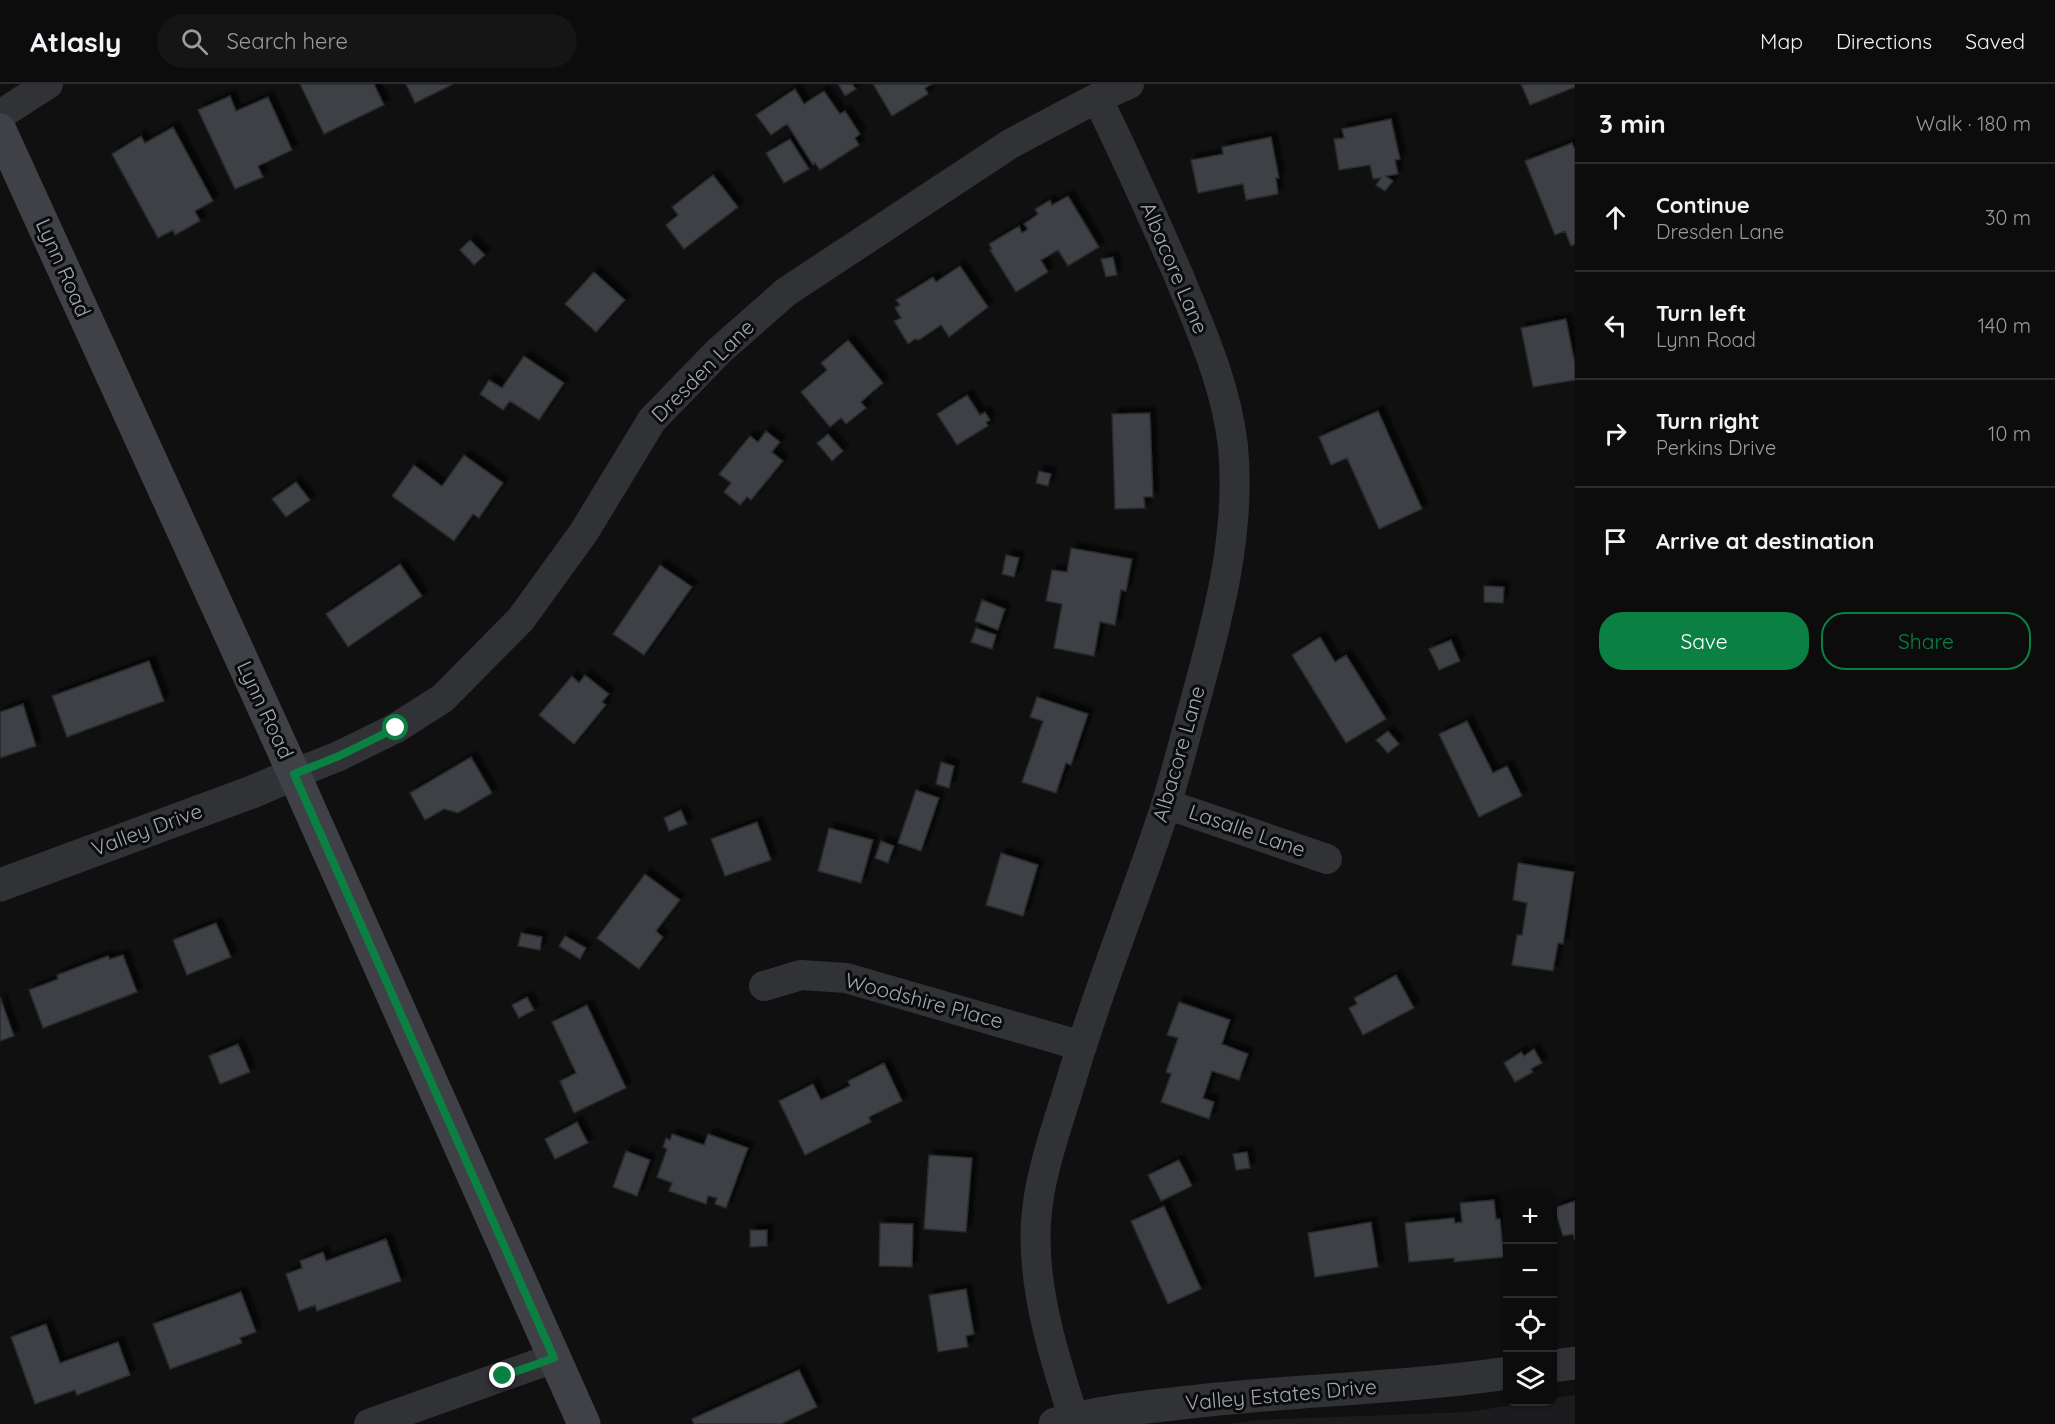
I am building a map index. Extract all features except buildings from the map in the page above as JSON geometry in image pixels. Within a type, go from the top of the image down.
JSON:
[{"type":"main road","name":"Lynn Road","points":[[0,130],[294,774],[584,1424]]},
{"type":"street","points":[[0,115],[48,84]]},
{"type":"street","name":"Dresden Lane","points":[[294,774],[339,756],[396,728],[443,698],[521,619],[584,532],[652,420],[719,351],[786,292],[1010,144],[1097,98],[1129,84]]},
{"type":"street","name":"Albacore Lane","points":[[1064,1421],[1038,1273],[1036,1221],[1045,1169],[1082,1046],[1166,804],[1220,611],[1236,498],[1233,445],[1226,400],[1202,331],[1136,178],[1097,98]]},
{"type":"street","name":"Valley Drive","points":[[0,885],[252,792],[294,774]]},
{"type":"street","name":"Lasalle Lane","points":[[1166,804],[1327,859]]},
{"type":"street","name":"Woodshire Place","points":[[764,986],[801,975],[846,978],[1082,1046]]},
{"type":"street","points":[[369,1424],[554,1358]]},
{"type":"street","points":[[1557,1365],[1575,1363]]},
{"type":"street","name":"Valley Estates Drive","points":[[1064,1421],[1138,1408],[1249,1395],[1442,1383],[1503,1374]]},
{"type":"shaded area","points":[[1575,1395],[1575,1424],[1227,1424],[1256,1420],[1468,1412],[1507,1406],[1557,1406],[1557,1397]]},
{"type":"route","points":[[396,728],[339,756],[294,774],[554,1358],[503,1376]]}]
